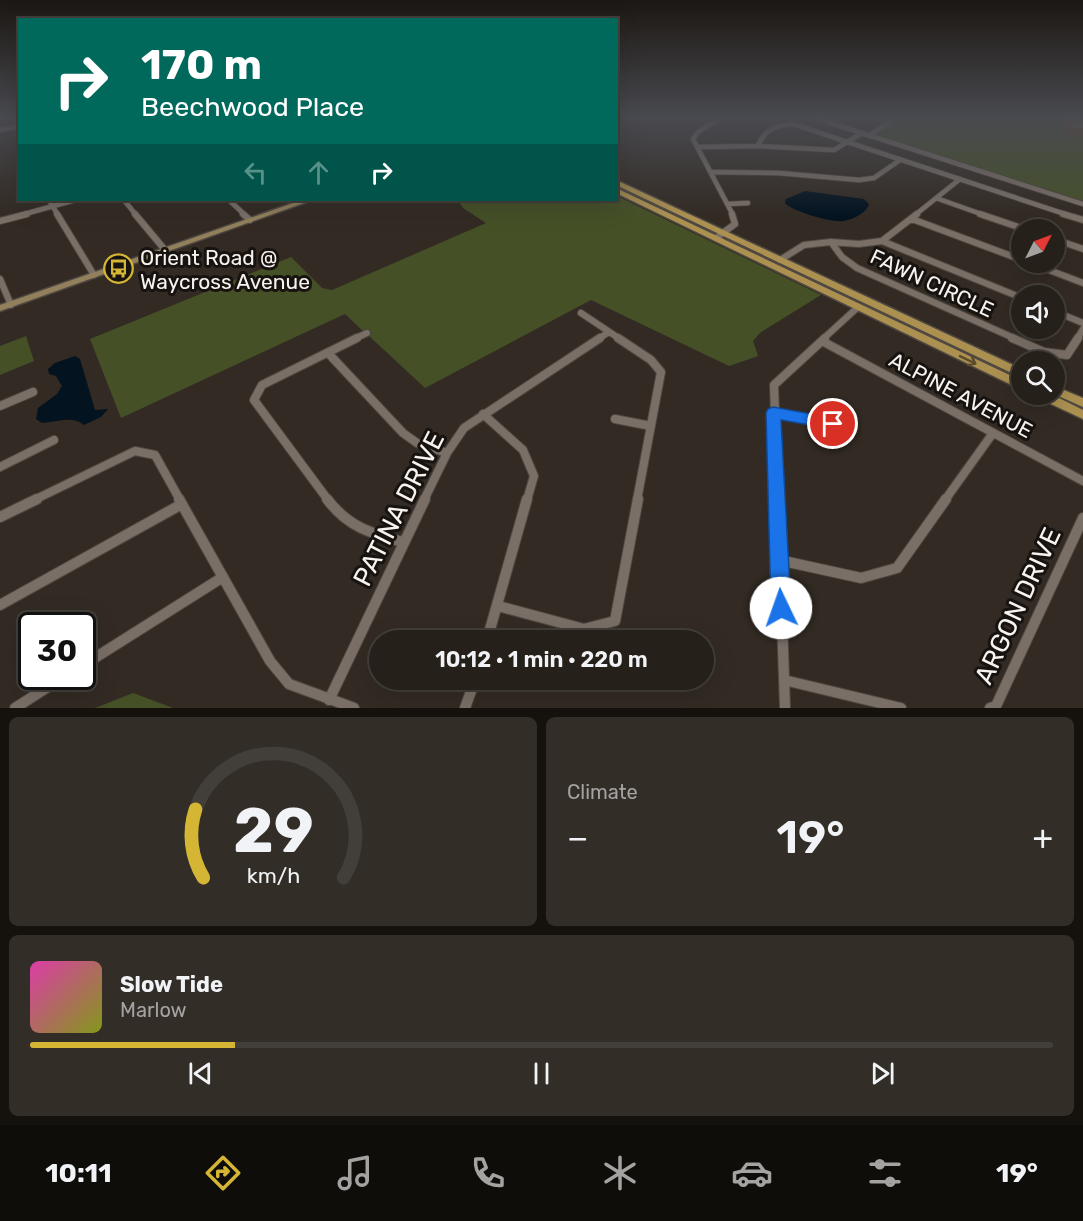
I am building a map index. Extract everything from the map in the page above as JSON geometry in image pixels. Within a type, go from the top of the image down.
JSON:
[{"type":"main road","points":[[618,183],[858,307],[1011,381]]},
{"type":"main road","points":[[618,191],[780,260],[1011,369]]},
{"type":"main road","points":[[849,293],[858,307],[878,311],[948,344],[961,345]]},
{"type":"main road","points":[[1065,395],[1083,403]]},
{"type":"main road","points":[[1063,405],[1083,415]]},
{"type":"street","points":[[699,151],[728,204],[735,224],[720,236]]},
{"type":"street","points":[[874,151],[1083,220]]},
{"type":"street","points":[[919,151],[1083,204]]},
{"type":"street","points":[[712,172],[779,173],[860,180],[874,178],[900,160]]},
{"type":"street","points":[[780,260],[804,245],[831,242],[859,244],[882,241],[960,179]]},
{"type":"street","points":[[936,198],[1011,225]]},
{"type":"street","points":[[50,201],[94,275]]},
{"type":"street","points":[[0,221],[71,201]]},
{"type":"street","points":[[125,201],[165,250]]},
{"type":"street","points":[[230,201],[250,220]]},
{"type":"street","points":[[0,308],[305,201]]},
{"type":"street","points":[[728,204],[748,203]]},
{"type":"street","points":[[912,219],[1011,256]]},
{"type":"street","points":[[882,241],[1011,294]]},
{"type":"street","name":"FAWN CIRCLE","points":[[831,242],[842,257],[857,268],[1044,352],[1067,355],[1083,329]]},
{"type":"street","points":[[1065,243],[1083,249]]},
{"type":"street","points":[[1057,273],[1083,283]]},
{"type":"street","points":[[0,279],[11,305]]},
{"type":"street","points":[[785,708],[773,413],[774,385],[858,307]]},
{"type":"street","points":[[498,606],[584,629],[615,621],[661,372],[651,360],[581,313]]},
{"type":"street","points":[[1065,316],[1083,323]]},
{"type":"street","name":"PATINA DRIVE","points":[[329,700],[447,453],[464,428],[609,332]]},
{"type":"street","points":[[367,333],[262,385],[254,400],[337,512],[365,532],[403,542]]},
{"type":"street","name":"ALPINE AVENUE","points":[[822,340],[1083,481]]},
{"type":"street","points":[[328,353],[403,433],[417,443],[447,453]]},
{"type":"street","points":[[0,406],[33,392]]},
{"type":"street","points":[[773,413],[853,427]]},
{"type":"street","points":[[483,414],[523,450],[534,476],[490,630]]},
{"type":"street","points":[[615,419],[651,426]]},
{"type":"street","points":[[779,560],[861,578],[897,568],[993,433]]},
{"type":"street","points":[[0,467],[54,440]]},
{"type":"street","points":[[0,518],[135,451],[155,454],[270,661],[289,684],[354,708]]},
{"type":"street","points":[[0,605],[182,504]]},
{"type":"street","name":"ARGON DRIVE","points":[[990,708],[996,706],[1083,518]]},
{"type":"street","points":[[96,657],[223,577]]},
{"type":"street","points":[[784,680],[901,708]]},
{"type":"street","points":[[15,708],[43,690]]},
{"type":"street","points":[[465,708],[471,690]]},
{"type":"green space","points":[[926,151],[1083,151],[1083,201]]},
{"type":"green space","points":[[618,196],[821,295],[761,332],[753,341],[758,356],[729,366],[591,300],[425,388],[368,335],[372,333],[369,330],[364,332],[345,314],[121,418],[90,339],[291,257],[322,288],[332,290],[486,223],[463,208],[459,201],[618,201]]},
{"type":"green space","points":[[26,336],[34,361],[0,375],[0,346]]},
{"type":"green space","points":[[133,693],[173,708],[95,708]]},
{"type":"water","points":[[805,191],[864,199],[869,204],[855,218],[838,221],[803,213],[785,203],[786,199]]},
{"type":"water","points":[[75,356],[80,359],[95,410],[108,409],[101,417],[84,425],[74,420],[42,423],[36,419],[38,408],[57,394],[62,386],[56,376],[49,374],[48,369],[55,363]]},
{"type":"place","name":"Orient Road @ Waycross Avenue","points":[[119,269]]},
{"type":"route","points":[[781,608],[773,413],[833,424]]}]
